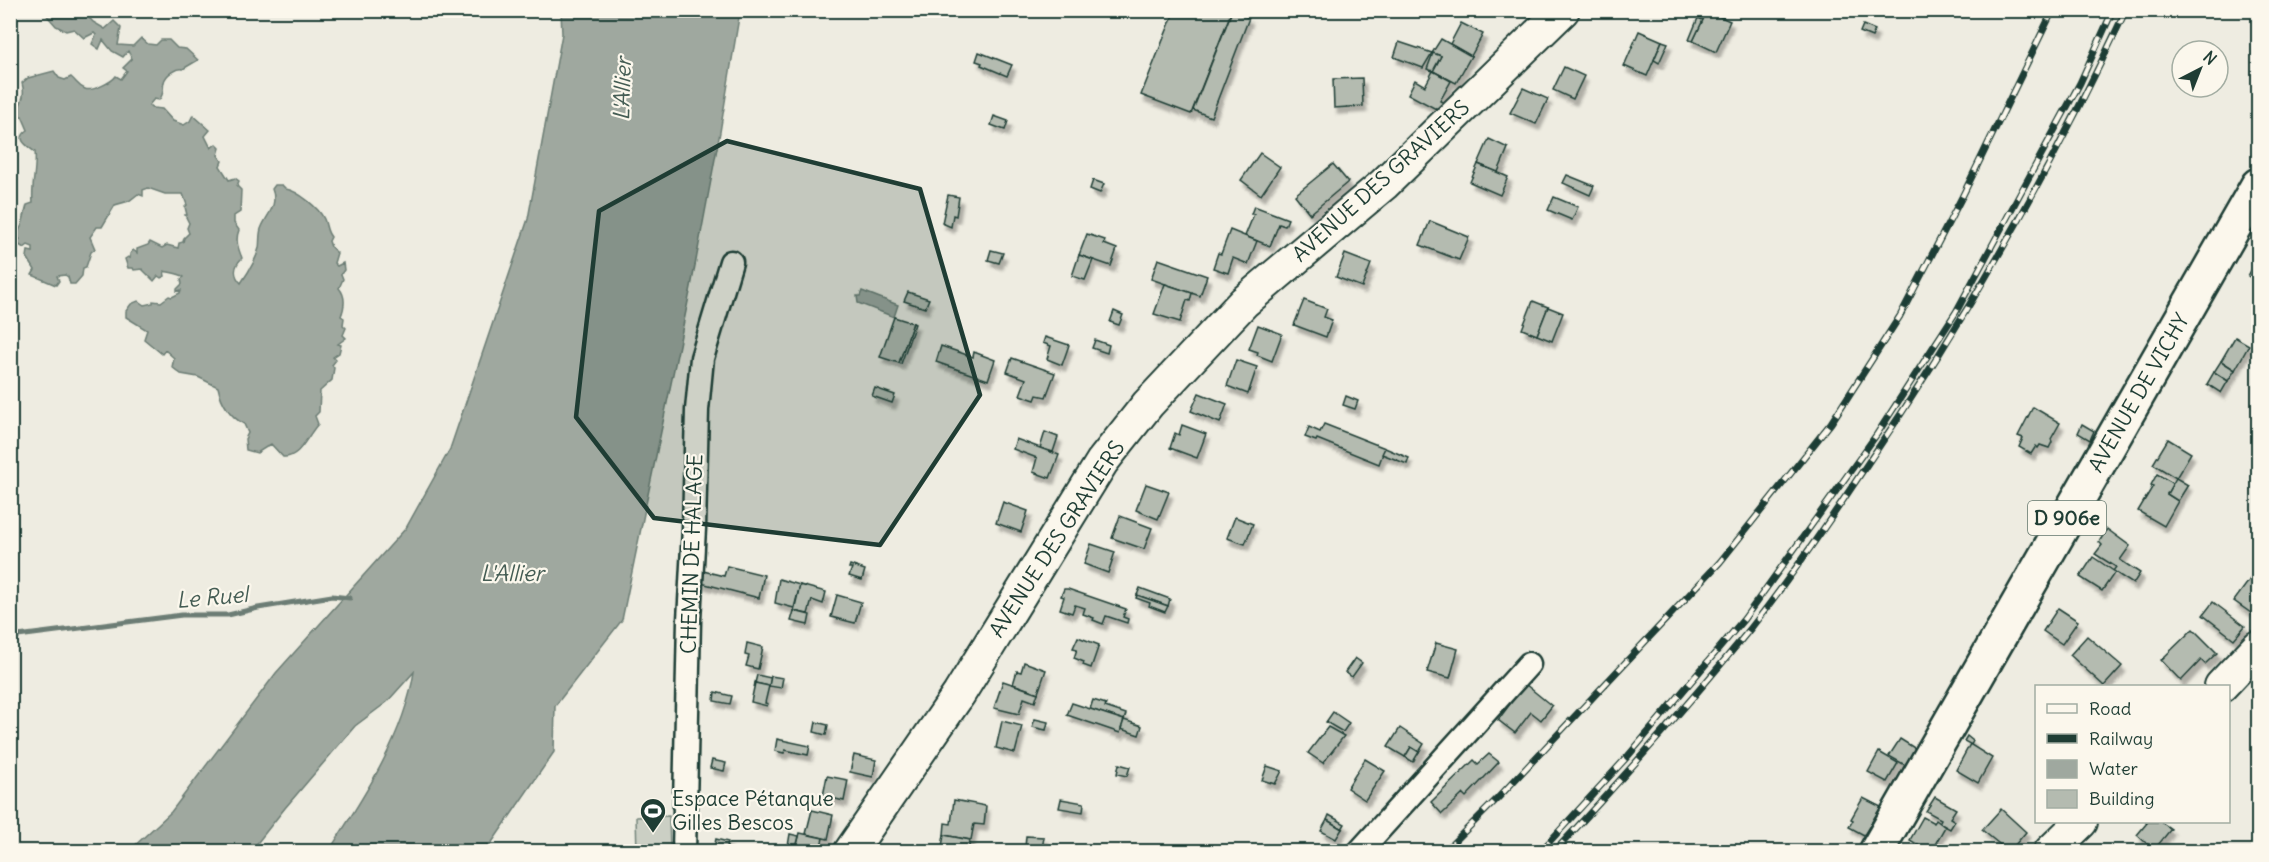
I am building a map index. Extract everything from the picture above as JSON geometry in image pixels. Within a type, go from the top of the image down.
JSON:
[{"type":"main road","name":"AVENUE DE VICHY","points":[[1876,852],[2259,185]]},
{"type":"street","name":"AVENUE DES GRAVIERS","points":[[850,852],[959,694],[1102,462],[1148,404],[1244,302],[1384,184],[1563,10]]},
{"type":"street","name":"CHEMIN DE HALAGE","points":[[684,852],[689,620],[697,410],[702,358],[730,262]]},
{"type":"street","points":[[2223,685],[2259,647]]},
{"type":"street","points":[[1359,852],[1529,664]]},
{"type":"street","points":[[2050,852],[2080,823]]},
{"type":"highlighted area","points":[[727,141],[920,189],[980,395],[880,545],[654,518],[576,417],[599,211]]},
{"type":"shaded area","name":"Espace Pétanque Gilles Bescos","points":[[669,816],[670,851],[637,851],[636,817]]},
{"type":"water","points":[[43,11],[70,11],[78,15],[84,12],[93,22],[105,29],[114,21],[121,28],[118,45],[133,46],[141,38],[148,44],[156,45],[161,40],[169,40],[177,48],[186,49],[198,60],[169,74],[164,82],[161,98],[154,99],[149,105],[162,109],[173,121],[184,125],[193,115],[210,130],[205,136],[211,148],[216,144],[220,148],[218,155],[222,161],[220,166],[229,180],[235,178],[239,181],[237,186],[241,190],[240,212],[234,216],[234,223],[239,230],[237,241],[242,258],[237,264],[236,274],[241,283],[258,253],[261,229],[273,205],[272,189],[275,185],[282,185],[302,196],[318,210],[324,219],[331,237],[329,241],[331,247],[337,253],[334,263],[337,266],[343,263],[344,270],[341,274],[343,279],[339,288],[344,298],[341,316],[344,318],[343,325],[346,328],[343,335],[346,338],[338,344],[341,345],[339,353],[333,357],[336,360],[332,365],[334,368],[332,380],[320,391],[319,412],[315,416],[318,424],[294,454],[283,457],[271,444],[257,453],[246,450],[245,439],[248,433],[244,424],[227,409],[218,387],[198,377],[181,374],[172,367],[174,358],[165,350],[162,354],[144,339],[147,330],[126,317],[126,311],[131,304],[138,301],[144,305],[153,303],[153,301],[161,302],[169,296],[180,293],[181,290],[177,291],[177,289],[184,277],[164,271],[165,276],[161,278],[158,276],[154,281],[142,269],[128,268],[125,259],[130,258],[133,250],[137,253],[137,249],[150,242],[162,248],[167,245],[178,248],[179,243],[183,242],[189,233],[187,228],[189,223],[185,215],[187,215],[185,207],[187,205],[183,194],[165,194],[148,188],[143,190],[143,196],[138,194],[129,201],[115,205],[102,227],[97,227],[90,237],[95,249],[91,252],[86,267],[83,268],[82,276],[75,284],[70,284],[65,275],[57,276],[59,281],[56,285],[32,275],[35,270],[27,257],[28,251],[33,252],[33,247],[28,245],[24,248],[16,243],[20,239],[16,236],[22,225],[27,205],[33,203],[35,165],[35,152],[22,139],[28,130],[22,116],[11,120],[11,115],[22,101],[22,83],[28,78],[54,71],[59,78],[65,80],[71,77],[88,90],[106,84],[116,76],[121,79],[127,71],[123,68],[132,59],[128,51],[123,57],[112,51],[103,40],[99,49],[92,44],[96,35],[94,33],[84,38],[74,29],[66,31],[56,26]]},
{"type":"water","name":"L'Allier","points":[[561,11],[740,11],[691,287],[622,620],[555,706],[554,752],[486,851],[329,851],[369,788],[392,743],[409,696],[414,672],[387,702],[355,726],[251,851],[129,851],[171,812],[276,673],[406,528],[450,449],[528,219],[562,34]]},
{"type":"water","points":[[862,291],[898,305],[894,317],[858,303],[857,296],[860,296]]},
{"type":"building","points":[[1175,10],[1232,10],[1191,114],[1141,95]]},
{"type":"building","points":[[1232,11],[1249,18],[1211,117],[1193,110]]},
{"type":"building","points":[[1707,11],[1730,21],[1716,52],[1693,41]]},
{"type":"building","points":[[1698,18],[1703,20],[1693,41],[1689,40]]},
{"type":"building","points":[[1461,23],[1483,34],[1471,56],[1450,44]]},
{"type":"building","points":[[1863,25],[1875,30],[1872,37],[1860,32]]},
{"type":"building","points":[[1639,31],[1662,41],[1647,76],[1624,66]]},
{"type":"building","points":[[1441,39],[1471,56],[1456,83],[1433,71],[1441,56],[1432,53]]},
{"type":"building","points":[[1662,41],[1668,43],[1659,63],[1654,60]]},
{"type":"building","points":[[1399,42],[1432,53],[1423,68],[1394,57]]},
{"type":"building","points":[[979,52],[1012,65],[1007,76],[976,61]]},
{"type":"building","points":[[1433,53],[1441,56],[1433,71],[1427,69]]},
{"type":"building","points":[[1564,67],[1584,76],[1573,99],[1553,90]]},
{"type":"building","points":[[1433,71],[1451,81],[1440,101],[1446,104],[1442,111],[1408,94],[1415,80],[1425,86]]},
{"type":"building","points":[[1362,78],[1363,106],[1334,108],[1333,79]]},
{"type":"building","points":[[1523,88],[1548,99],[1536,124],[1510,113]]},
{"type":"building","points":[[994,116],[1008,121],[1005,130],[991,125]]},
{"type":"building","points":[[1489,139],[1508,148],[1498,172],[1478,164]]},
{"type":"building","points":[[1260,153],[1280,167],[1261,195],[1241,180]]},
{"type":"building","points":[[1333,164],[1348,182],[1310,214],[1295,195]]},
{"type":"building","points":[[1478,164],[1508,177],[1500,195],[1470,182]]},
{"type":"building","points":[[1567,175],[1594,186],[1590,195],[1563,183]]},
{"type":"building","points":[[1093,180],[1104,184],[1100,193],[1090,189]]},
{"type":"building","points":[[948,195],[959,197],[956,216],[953,215],[951,227],[942,223]]},
{"type":"building","points":[[1554,197],[1578,207],[1572,220],[1548,210]]},
{"type":"building","points":[[1254,206],[1288,219],[1285,226],[1279,224],[1270,246],[1245,236],[1254,214],[1251,214]]},
{"type":"building","points":[[1430,221],[1469,237],[1459,260],[1420,245]]},
{"type":"building","points":[[1230,230],[1257,241],[1248,264],[1233,258],[1228,273],[1213,268]]},
{"type":"building","points":[[1087,234],[1105,240],[1104,244],[1117,249],[1111,266],[1079,255]]},
{"type":"building","points":[[991,250],[1003,253],[999,263],[988,260]]},
{"type":"building","points":[[1345,254],[1371,264],[1362,287],[1336,277]]},
{"type":"building","points":[[1079,255],[1093,260],[1085,280],[1072,276]]},
{"type":"building","points":[[2258,258],[2258,282],[2248,276]]},
{"type":"building","points":[[1158,259],[1207,276],[1200,296],[1151,279]]},
{"type":"building","points":[[1165,284],[1192,293],[1190,301],[1187,300],[1180,322],[1154,314]]},
{"type":"building","points":[[908,292],[929,299],[925,308],[904,301]]},
{"type":"building","points":[[1304,300],[1327,309],[1324,317],[1332,320],[1326,337],[1294,325]]},
{"type":"building","points":[[1533,301],[1548,307],[1537,335],[1522,329]]},
{"type":"building","points":[[1548,307],[1563,313],[1552,341],[1537,335]]},
{"type":"building","points":[[1114,311],[1123,315],[1119,325],[1110,322]]},
{"type":"building","points":[[894,317],[913,323],[899,363],[880,357]]},
{"type":"building","points":[[913,323],[915,324],[901,364],[899,363]]},
{"type":"building","points":[[1258,325],[1282,334],[1272,361],[1249,349]]},
{"type":"building","points":[[1045,337],[1069,345],[1062,365],[1047,359],[1051,346],[1043,343]]},
{"type":"building","points":[[2235,337],[2249,345],[2235,370],[2221,361]]},
{"type":"building","points":[[1095,340],[1109,345],[1107,353],[1092,348]]},
{"type":"building","points":[[941,346],[973,357],[974,352],[995,360],[988,380],[936,362]]},
{"type":"building","points":[[1012,358],[1055,373],[1046,397],[1037,395],[1035,400],[1020,395],[1026,379],[1007,372]]},
{"type":"building","points":[[1236,360],[1257,367],[1248,394],[1227,386]]},
{"type":"building","points":[[2221,361],[2235,370],[2228,381],[2214,372]]},
{"type":"building","points":[[2214,372],[2228,381],[2221,393],[2207,384]]},
{"type":"building","points":[[875,388],[895,395],[892,403],[872,396]]},
{"type":"building","points":[[1199,393],[1227,404],[1220,423],[1191,411]]},
{"type":"building","points":[[1346,396],[1358,401],[1355,409],[1343,405]]},
{"type":"building","points":[[2033,407],[2060,423],[2049,448],[2036,446],[2031,454],[2019,447],[2023,438],[2018,436]]},
{"type":"building","points":[[1324,424],[1385,448],[1379,464],[1317,439],[1316,441],[1305,437],[1309,427],[1320,432]]},
{"type":"building","points":[[2082,424],[2094,431],[2090,440],[2078,433]]},
{"type":"building","points":[[1182,425],[1206,434],[1197,458],[1170,448],[1175,433],[1179,435]]},
{"type":"building","points":[[1045,432],[1058,437],[1053,452],[1040,448]]},
{"type":"building","points":[[1016,439],[1059,455],[1050,478],[1033,472],[1037,458],[1013,449]]},
{"type":"building","points":[[2168,439],[2191,453],[2176,478],[2153,464]]},
{"type":"building","points":[[1385,448],[1409,458],[1407,464],[1382,454]]},
{"type":"building","points":[[2157,474],[2173,483],[2167,494],[2178,501],[2164,526],[2138,511],[2153,486],[2151,485]]},
{"type":"building","points":[[2176,478],[2188,485],[2178,501],[2167,494]]},
{"type":"building","points":[[1146,484],[1169,492],[1158,519],[1136,510]]},
{"type":"building","points":[[1003,502],[1028,511],[1021,532],[996,523]]},
{"type":"building","points":[[1120,516],[1152,528],[1144,549],[1112,538]]},
{"type":"building","points":[[1235,517],[1253,524],[1245,544],[1227,538]]},
{"type":"building","points":[[2107,529],[2130,546],[2120,560],[2140,573],[2133,584],[2113,571],[2116,567],[2095,554],[2102,545],[2099,542]]},
{"type":"building","points":[[1091,544],[1115,552],[1108,573],[1084,564]]},
{"type":"building","points":[[2093,557],[2115,572],[2102,591],[2080,577]]},
{"type":"building","points":[[850,565],[865,570],[862,580],[849,576],[852,568],[849,568]]},
{"type":"building","points":[[727,566],[764,575],[759,598],[701,583],[703,571],[724,576]]},
{"type":"building","points":[[2253,575],[2258,579],[2258,603],[2251,613],[2234,601]]},
{"type":"building","points":[[779,579],[800,585],[794,608],[775,603]]},
{"type":"building","points":[[800,585],[826,592],[823,604],[812,600],[808,614],[794,611]]},
{"type":"building","points":[[1140,588],[1170,599],[1168,606],[1137,595]]},
{"type":"building","points":[[1064,589],[1126,609],[1123,617],[1128,619],[1127,623],[1106,616],[1103,624],[1083,614],[1085,608],[1075,605],[1072,613],[1060,609]]},
{"type":"building","points":[[837,595],[861,602],[855,623],[831,617]]},
{"type":"building","points":[[1137,595],[1168,606],[1165,612],[1149,606],[1150,603],[1136,598]]},
{"type":"building","points":[[2213,602],[2245,626],[2234,639],[2203,615]]},
{"type":"building","points":[[2058,608],[2078,621],[2062,644],[2043,631]]},
{"type":"building","points":[[794,611],[810,615],[808,625],[791,621]]},
{"type":"building","points":[[2193,629],[2217,653],[2205,664],[2201,660],[2181,681],[2161,660]]},
{"type":"building","points":[[2087,636],[2122,666],[2103,685],[2070,655]]},
{"type":"building","points":[[1078,637],[1099,645],[1091,668],[1074,658],[1077,649],[1073,648]]},
{"type":"building","points":[[747,643],[763,647],[758,669],[746,666],[749,656],[745,655]]},
{"type":"building","points":[[1436,643],[1458,649],[1450,678],[1427,672]]},
{"type":"building","points":[[1355,658],[1362,663],[1352,677],[1345,672]]},
{"type":"building","points":[[1024,662],[1046,670],[1038,693],[1013,684],[1017,671],[1021,672]]},
{"type":"building","points":[[757,675],[771,678],[769,686],[755,683]]},
{"type":"building","points":[[771,676],[783,678],[781,688],[769,686]]},
{"type":"building","points":[[1003,681],[1038,693],[1035,702],[1024,698],[1019,714],[994,708]]},
{"type":"building","points":[[755,683],[769,686],[765,703],[768,704],[767,706],[751,702]]},
{"type":"building","points":[[1525,684],[1552,706],[1541,720],[1531,712],[1515,733],[1498,720]]},
{"type":"building","points":[[715,692],[732,696],[730,704],[714,701]]},
{"type":"building","points":[[1093,700],[1126,714],[1124,720],[1090,709]]},
{"type":"building","points":[[1072,703],[1124,720],[1120,733],[1067,715]]},
{"type":"building","points":[[1333,712],[1349,723],[1343,732],[1326,722]]},
{"type":"building","points":[[1035,719],[1048,722],[1046,730],[1032,727]]},
{"type":"building","points":[[1124,720],[1142,726],[1139,735],[1121,729]]},
{"type":"building","points":[[1002,721],[1022,726],[1015,753],[996,748]]},
{"type":"building","points":[[816,722],[828,725],[826,735],[814,732]]},
{"type":"building","points":[[1328,727],[1344,736],[1323,763],[1308,753]]},
{"type":"building","points":[[1400,728],[1424,744],[1419,752],[1411,747],[1405,757],[1388,747]]},
{"type":"building","points":[[1967,736],[1973,741],[1971,745],[1992,758],[1978,783],[1956,770],[1970,744],[1964,741]]},
{"type":"building","points":[[777,739],[810,746],[808,755],[785,750],[784,753],[775,751]]},
{"type":"building","points":[[1900,739],[1916,749],[1905,765],[1889,756]]},
{"type":"building","points":[[1411,747],[1419,752],[1413,762],[1405,757]]},
{"type":"building","points":[[1879,752],[1898,763],[1887,782],[1868,772]]},
{"type":"building","points":[[1489,754],[1499,762],[1466,797],[1463,794],[1442,814],[1431,802],[1474,760],[1478,764]]},
{"type":"building","points":[[854,755],[876,760],[873,777],[850,772]]},
{"type":"building","points":[[1365,759],[1385,771],[1365,800],[1347,788]]},
{"type":"building","points":[[712,760],[726,763],[724,771],[710,768]]},
{"type":"building","points":[[1119,764],[1130,767],[1127,776],[1117,774]]},
{"type":"building","points":[[1267,766],[1282,771],[1275,784],[1262,780]]},
{"type":"building","points":[[827,776],[848,780],[844,801],[823,796]]},
{"type":"building","points":[[1935,797],[1956,809],[1950,818],[1955,821],[1950,829],[1939,823],[1941,819],[1926,811]]},
{"type":"building","points":[[1863,798],[1881,807],[1864,835],[1849,827]]},
{"type":"building","points":[[1061,799],[1084,803],[1083,812],[1059,808]]},
{"type":"building","points":[[954,800],[986,806],[984,825],[974,824],[971,840],[944,835],[945,823],[951,824]]},
{"type":"building","points":[[2001,809],[2026,832],[2009,852],[1982,830]]},
{"type":"building","points":[[812,810],[833,815],[828,839],[806,834]]},
{"type":"building","points":[[1329,815],[1345,824],[1342,829],[1327,820]]},
{"type":"building","points":[[1923,817],[1934,823],[1936,820],[1945,827],[1934,846],[1938,849],[1937,852],[1918,852],[1920,846],[1910,840]]},
{"type":"building","points":[[1327,820],[1342,829],[1336,839],[1321,831]]},
{"type":"building","points":[[2147,823],[2162,823],[2171,829],[2154,850],[2137,835]]},
{"type":"building","points":[[800,833],[823,838],[820,852],[795,852]]},
{"type":"building","points":[[790,834],[799,836],[795,852],[787,852]]},
{"type":"building","points":[[944,835],[970,840],[968,852],[941,852]]},
{"type":"building","points":[[1026,836],[1044,837],[1042,849],[1025,847]]},
{"type":"building","points":[[716,839],[728,842],[726,852],[713,852]]},
{"type":"waterway","name":"Le Ruel","points":[[10,637],[182,615],[228,615],[332,596],[350,598]]},
{"type":"railway","points":[[1444,852],[1497,799],[1720,562],[1831,423],[1900,316],[1962,197],[2053,10]]},
{"type":"railway","points":[[1540,852],[1628,756],[1744,619],[1877,434],[1956,312],[2080,83],[2113,10]]},
{"type":"railway","points":[[1554,852],[1654,742],[1751,628],[1837,509],[1901,414],[1971,302],[2037,187],[2126,10]]},
{"type":"place","name":"Espace Pétanque Gilles Bescos","points":[[653,834]]}]
